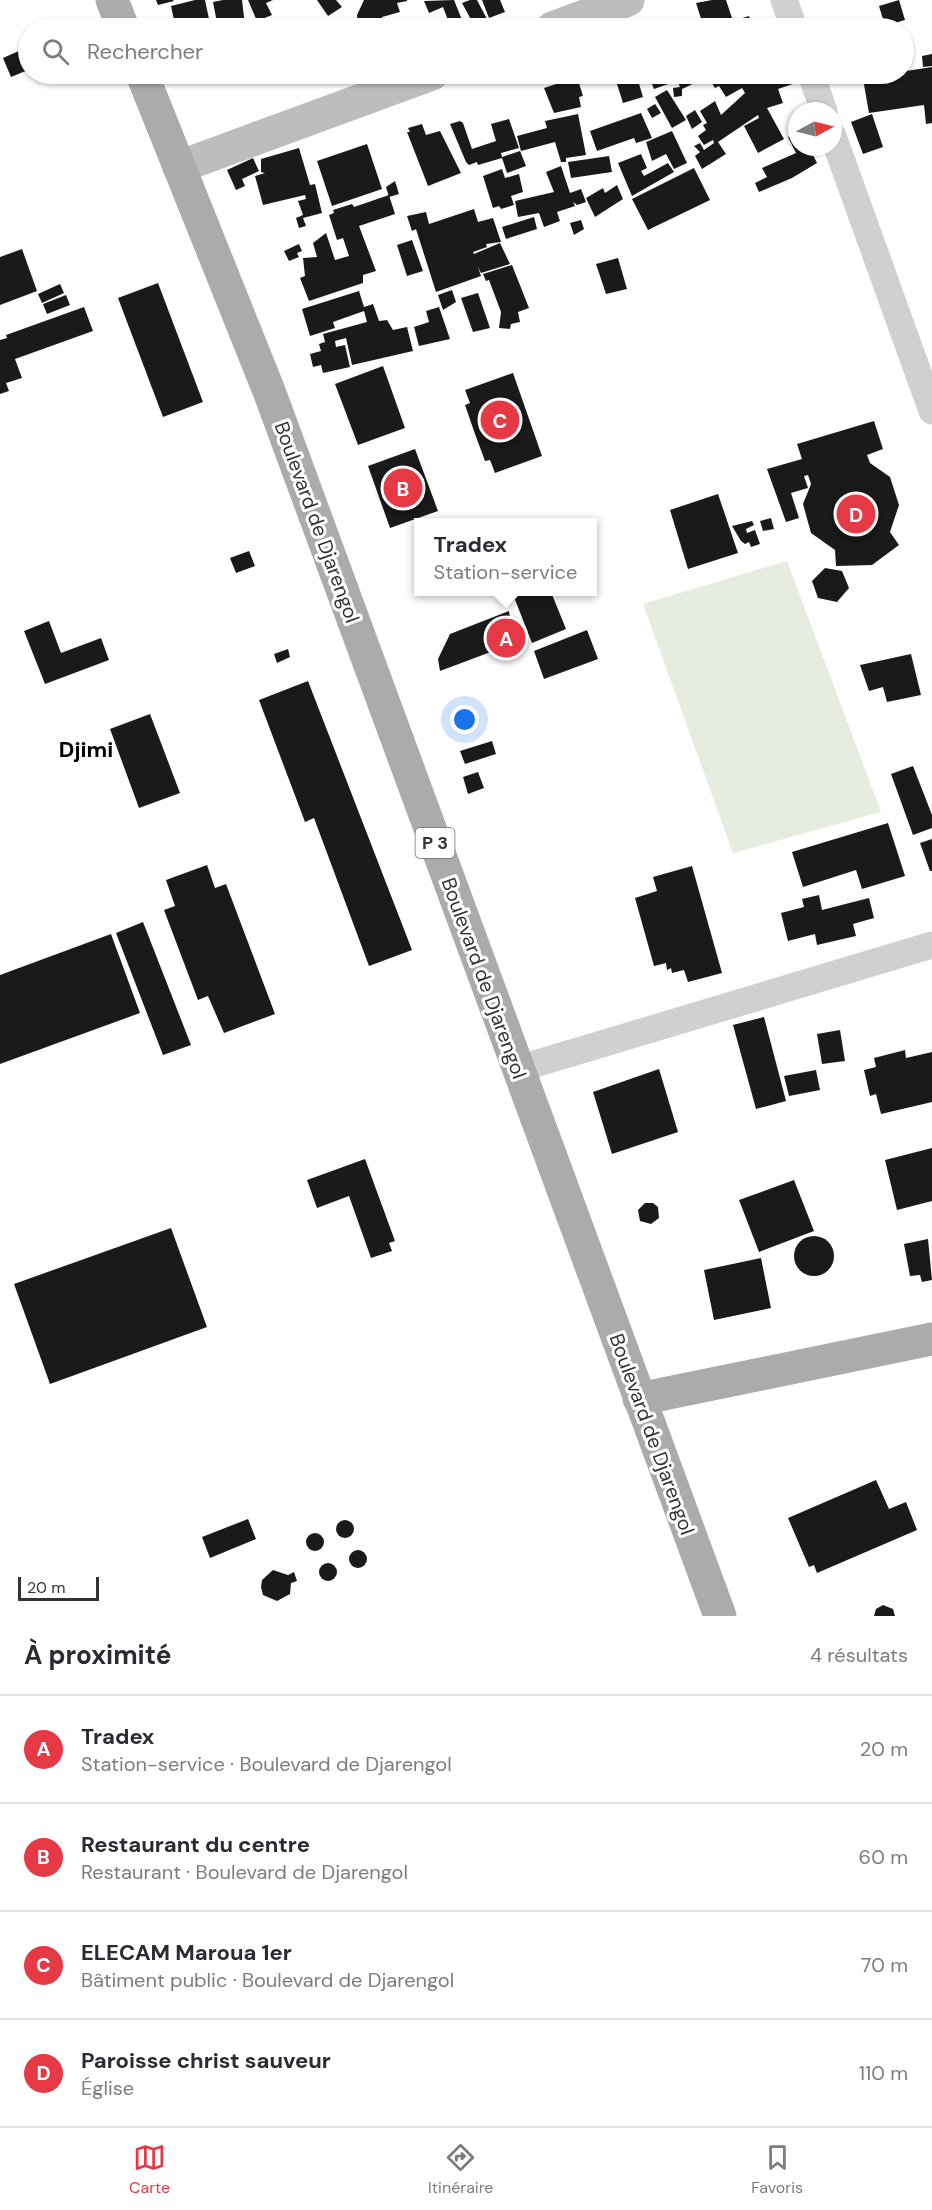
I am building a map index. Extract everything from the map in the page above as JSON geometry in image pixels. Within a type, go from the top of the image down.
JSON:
[{"type":"main road","points":[[112,0],[119,18]]},
{"type":"main road","name":"Boulevard de Djarengol","points":[[145,84],[268,391],[720,1616]]},
{"type":"main road","points":[[639,1400],[932,1339]]},
{"type":"street","points":[[579,18],[628,0]]},
{"type":"street","points":[[784,0],[790,18]]},
{"type":"street","points":[[179,167],[405,84]]},
{"type":"street","points":[[815,84],[821,102]]},
{"type":"street","points":[[840,156],[932,411]]},
{"type":"street","points":[[518,1069],[932,945]]},
{"type":"shaded area","points":[[787,561],[881,812],[733,853],[643,604]]},
{"type":"building","points":[[156,0],[173,0],[174,1],[158,5]]},
{"type":"building","points":[[205,0],[209,18],[174,18],[171,6]]},
{"type":"building","points":[[242,0],[244,18],[216,18],[213,2]]},
{"type":"building","points":[[248,0],[273,0],[266,3],[272,15],[256,18]]},
{"type":"building","points":[[317,0],[336,0],[342,7],[328,16]]},
{"type":"building","points":[[364,0],[407,0],[397,3],[400,12],[382,18],[357,18]]},
{"type":"building","points":[[454,0],[461,18],[447,18],[443,7],[429,13],[424,1]]},
{"type":"building","points":[[477,0],[486,18],[470,18],[462,3]]},
{"type":"building","points":[[482,0],[500,0],[505,12],[489,18]]},
{"type":"building","points":[[726,0],[732,18],[701,18],[696,3]]},
{"type":"building","points":[[899,0],[904,18],[883,18],[879,6]]},
{"type":"building","points":[[18,51],[18,74],[11,77],[3,58]]},
{"type":"building","points":[[932,54],[932,66],[923,67],[922,56]]},
{"type":"building","points":[[932,67],[932,123],[926,124],[924,105],[869,113],[864,84],[914,84],[914,70]]},
{"type":"building","points":[[556,84],[579,84],[583,96],[579,97],[581,107],[554,113],[544,88]]},
{"type":"building","points":[[617,84],[639,84],[643,97],[623,103]]},
{"type":"building","points":[[652,84],[668,84],[654,89]]},
{"type":"building","points":[[679,84],[693,84],[682,89],[682,96],[674,97],[673,88],[680,87]]},
{"type":"building","points":[[712,84],[793,84],[778,89],[783,103],[767,108],[784,139],[758,153],[744,126],[759,118],[758,115],[718,142],[726,154],[702,169],[695,156],[700,152],[694,146],[700,143],[704,150],[714,143],[713,140],[704,145],[698,136],[706,130],[703,125],[707,123],[700,111],[715,101],[721,115],[745,93],[742,88],[726,97],[719,86],[715,88]]},
{"type":"building","points":[[667,90],[686,120],[672,128],[655,97]]},
{"type":"building","points":[[655,104],[661,113],[652,118],[647,109]]},
{"type":"building","points":[[695,110],[702,122],[692,129],[686,116]]},
{"type":"building","points":[[641,113],[652,138],[636,143],[634,138],[597,151],[590,131]]},
{"type":"building","points":[[578,114],[586,155],[566,158],[566,162],[561,162],[555,142],[521,151],[517,136],[547,128],[545,121]]},
{"type":"building","points":[[872,114],[883,147],[863,154],[851,122]]},
{"type":"building","points":[[509,119],[519,148],[501,153],[502,157],[520,151],[526,166],[507,173],[502,158],[478,165],[477,162],[469,165],[450,124],[460,121],[463,123],[472,149],[496,141],[491,124]]},
{"type":"building","points":[[422,124],[426,135],[440,131],[461,173],[428,186],[407,132],[410,132],[408,128]]},
{"type":"building","points":[[672,131],[687,163],[674,169],[666,154],[652,161],[646,142]]},
{"type":"building","points":[[367,144],[382,189],[332,206],[317,161]]},
{"type":"building","points":[[299,148],[310,185],[315,184],[322,213],[303,218],[306,226],[299,228],[296,218],[303,215],[298,201],[306,199],[305,195],[263,205],[255,176],[265,173],[261,172],[261,159]]},
{"type":"building","points":[[641,154],[647,168],[641,171],[644,176],[668,163],[674,172],[632,196],[618,163]]},
{"type":"building","points":[[609,156],[612,172],[571,178],[568,162]]},
{"type":"building","points":[[789,156],[814,156],[817,163],[792,178],[759,192],[755,183],[767,177],[762,168]]},
{"type":"building","points":[[253,158],[259,171],[242,179],[245,186],[236,190],[227,170]]},
{"type":"building","points":[[561,166],[570,193],[581,189],[586,202],[577,205],[573,202],[575,206],[557,212],[560,221],[544,227],[539,213],[518,217],[515,201],[554,192],[546,172]]},
{"type":"building","points":[[694,168],[710,200],[648,230],[632,199]]},
{"type":"building","points":[[502,169],[505,178],[519,174],[523,192],[511,196],[514,205],[501,209],[499,206],[493,208],[483,176]]},
{"type":"building","points":[[395,181],[399,194],[389,197],[386,187]]},
{"type":"building","points":[[617,185],[623,199],[595,217],[586,198],[603,188],[605,193]]},
{"type":"building","points":[[389,195],[395,214],[359,226],[376,271],[363,275],[363,283],[309,301],[300,278],[305,276],[303,258],[317,257],[313,243],[326,233],[335,260],[349,256],[343,238],[337,240],[329,215],[334,213],[333,210],[352,204],[354,207]]},
{"type":"building","points":[[474,209],[478,222],[493,218],[501,242],[486,244],[487,247],[473,252],[474,254],[500,243],[510,264],[481,273],[478,267],[481,276],[436,292],[416,229],[412,231],[407,216],[426,212],[429,224]]},
{"type":"building","points":[[534,217],[537,229],[506,239],[502,227]]},
{"type":"building","points":[[581,220],[584,229],[574,235],[570,223]]},
{"type":"building","points":[[412,240],[423,271],[407,276],[397,245]]},
{"type":"building","points":[[299,244],[302,251],[297,253],[299,257],[289,261],[284,251]]},
{"type":"building","points":[[22,249],[37,291],[0,305],[0,257]]},
{"type":"building","points":[[618,258],[627,289],[606,294],[596,264]]},
{"type":"building","points":[[512,265],[529,308],[518,312],[520,322],[511,324],[510,329],[499,328],[501,312],[489,280],[486,281],[483,274]]},
{"type":"building","points":[[158,283],[203,402],[163,417],[118,298]]},
{"type":"building","points":[[60,284],[64,293],[42,303],[38,294]]},
{"type":"building","points":[[452,290],[456,302],[443,310],[438,295]]},
{"type":"building","points":[[359,291],[364,307],[373,304],[379,321],[387,320],[393,330],[407,327],[413,351],[352,365],[346,338],[335,341],[336,347],[345,345],[350,367],[323,373],[321,365],[313,367],[310,354],[321,351],[319,344],[325,342],[323,334],[367,322],[364,311],[333,322],[335,328],[310,336],[302,309]]},
{"type":"building","points":[[478,293],[490,328],[473,332],[461,298]]},
{"type":"building","points":[[66,295],[70,305],[47,314],[43,304]]},
{"type":"building","points":[[84,307],[93,331],[15,359],[22,378],[6,383],[9,391],[0,394],[0,340],[7,338],[6,335]]},
{"type":"building","points":[[439,307],[450,339],[419,346],[414,327],[429,322],[426,311]]},
{"type":"building","points":[[383,366],[405,428],[358,445],[335,384]]},
{"type":"building","points":[[513,373],[542,456],[495,473],[490,460],[485,461],[475,434],[465,405],[470,403],[465,390]]},
{"type":"building","points":[[874,421],[883,449],[867,455],[870,463],[890,477],[899,505],[890,532],[899,545],[872,565],[836,566],[835,550],[811,533],[803,504],[811,484],[808,475],[804,476],[808,488],[791,493],[799,518],[786,522],[767,469],[802,459],[797,444]]},
{"type":"building","points":[[415,449],[438,511],[390,528],[368,466]]},
{"type":"building","points":[[718,494],[738,553],[688,569],[670,510]]},
{"type":"building","points":[[771,518],[774,529],[763,531],[760,521]]},
{"type":"building","points":[[752,521],[754,525],[746,529],[747,533],[755,530],[760,544],[751,547],[749,542],[745,544],[741,541],[732,526]]},
{"type":"building","points":[[249,551],[255,566],[236,573],[230,558]]},
{"type":"building","points":[[825,568],[842,571],[849,588],[837,602],[818,598],[812,581]]},
{"type":"building","points":[[514,596],[553,596],[566,629],[532,643]]},
{"type":"building","points":[[509,611],[511,626],[496,650],[440,671],[438,659],[450,634]]},
{"type":"building","points":[[49,621],[61,653],[101,638],[109,660],[45,684],[24,631]]},
{"type":"building","points":[[587,630],[598,659],[544,679],[534,651]]},
{"type":"building","points":[[288,649],[290,657],[277,663],[274,654]]},
{"type":"building","points":[[911,654],[921,695],[887,702],[883,687],[869,691],[860,665]]},
{"type":"building","points":[[308,681],[412,950],[369,966],[314,818],[305,822],[259,700]]},
{"type":"building","points":[[150,714],[180,793],[139,808],[110,729]]},
{"type":"building","points":[[492,741],[496,754],[465,764],[460,751]]},
{"type":"building","points":[[913,766],[932,815],[932,828],[913,835],[891,774]]},
{"type":"building","points":[[478,772],[484,788],[468,794],[463,777]]},
{"type":"building","points":[[888,823],[905,876],[862,889],[856,870],[803,887],[792,852]]},
{"type":"building","points":[[932,839],[932,871],[930,871],[920,843]]},
{"type":"building","points":[[207,865],[215,888],[226,884],[275,1014],[224,1033],[208,996],[198,1000],[164,910],[175,906],[166,880]]},
{"type":"building","points":[[692,866],[722,973],[688,982],[684,970],[672,973],[671,968],[667,970],[666,963],[654,966],[635,898],[657,891],[653,877]]},
{"type":"building","points":[[819,895],[822,910],[869,898],[874,918],[853,924],[856,936],[817,945],[815,934],[788,941],[781,913],[804,907],[802,899]]},
{"type":"building","points":[[143,922],[191,1045],[163,1055],[116,933]]},
{"type":"building","points":[[111,934],[140,1013],[0,1064],[0,975]]},
{"type":"building","points":[[764,1017],[786,1101],[756,1109],[733,1025]]},
{"type":"building","points":[[840,1030],[845,1061],[822,1064],[817,1034]]},
{"type":"building","points":[[905,1050],[906,1058],[932,1052],[932,1102],[881,1114],[876,1094],[870,1096],[864,1070],[876,1067],[874,1058]]},
{"type":"building","points":[[659,1069],[678,1132],[612,1154],[593,1092]]},
{"type":"building","points":[[816,1070],[820,1090],[789,1096],[784,1076]]},
{"type":"building","points":[[932,1148],[932,1201],[897,1210],[885,1160]]},
{"type":"building","points":[[365,1159],[395,1241],[389,1243],[392,1251],[371,1258],[349,1196],[317,1208],[307,1180]]},
{"type":"building","points":[[794,1180],[814,1231],[759,1252],[739,1200]]},
{"type":"building","points":[[645,1203],[653,1203],[658,1207],[659,1218],[651,1224],[640,1221],[638,1210]]},
{"type":"building","points":[[171,1228],[207,1327],[50,1384],[14,1284]]},
{"type":"building","points":[[814,1236],[828,1242],[834,1256],[828,1270],[814,1276],[800,1270],[794,1256],[800,1242]]},
{"type":"building","points":[[928,1239],[932,1280],[922,1282],[920,1275],[910,1276],[904,1244]]},
{"type":"building","points":[[761,1258],[771,1308],[714,1320],[704,1270]]},
{"type":"building","points":[[876,1480],[889,1509],[906,1502],[917,1530],[817,1573],[814,1565],[809,1567],[788,1518]]},
{"type":"building","points":[[248,1519],[256,1539],[210,1558],[202,1537]]},
{"type":"building","points":[[341,1520],[349,1520],[354,1525],[352,1536],[341,1538],[336,1533],[336,1525]]},
{"type":"building","points":[[315,1533],[321,1536],[324,1542],[321,1548],[315,1551],[309,1548],[306,1542],[309,1536]]},
{"type":"building","points":[[354,1550],[362,1550],[367,1555],[365,1566],[354,1568],[349,1563],[349,1555]]},
{"type":"building","points":[[324,1563],[332,1563],[337,1568],[335,1579],[324,1581],[319,1576],[319,1568]]},
{"type":"building","points":[[273,1570],[288,1575],[294,1572],[297,1581],[291,1583],[290,1594],[277,1601],[263,1595],[261,1587],[262,1580]]},
{"type":"building","points":[[883,1605],[893,1609],[895,1616],[874,1616],[876,1609]]},
{"type":"place","name":"ELECAM Maroua 1er","points":[[500,420]]},
{"type":"place","name":"Restaurant du centre","points":[[403,488]]},
{"type":"place","name":"Paroisse christ sauveur","points":[[856,514]]},
{"type":"place","name":"Tradex","points":[[506,638]]},
{"type":"district","name":"Djimi","points":[[86,749]]}]
